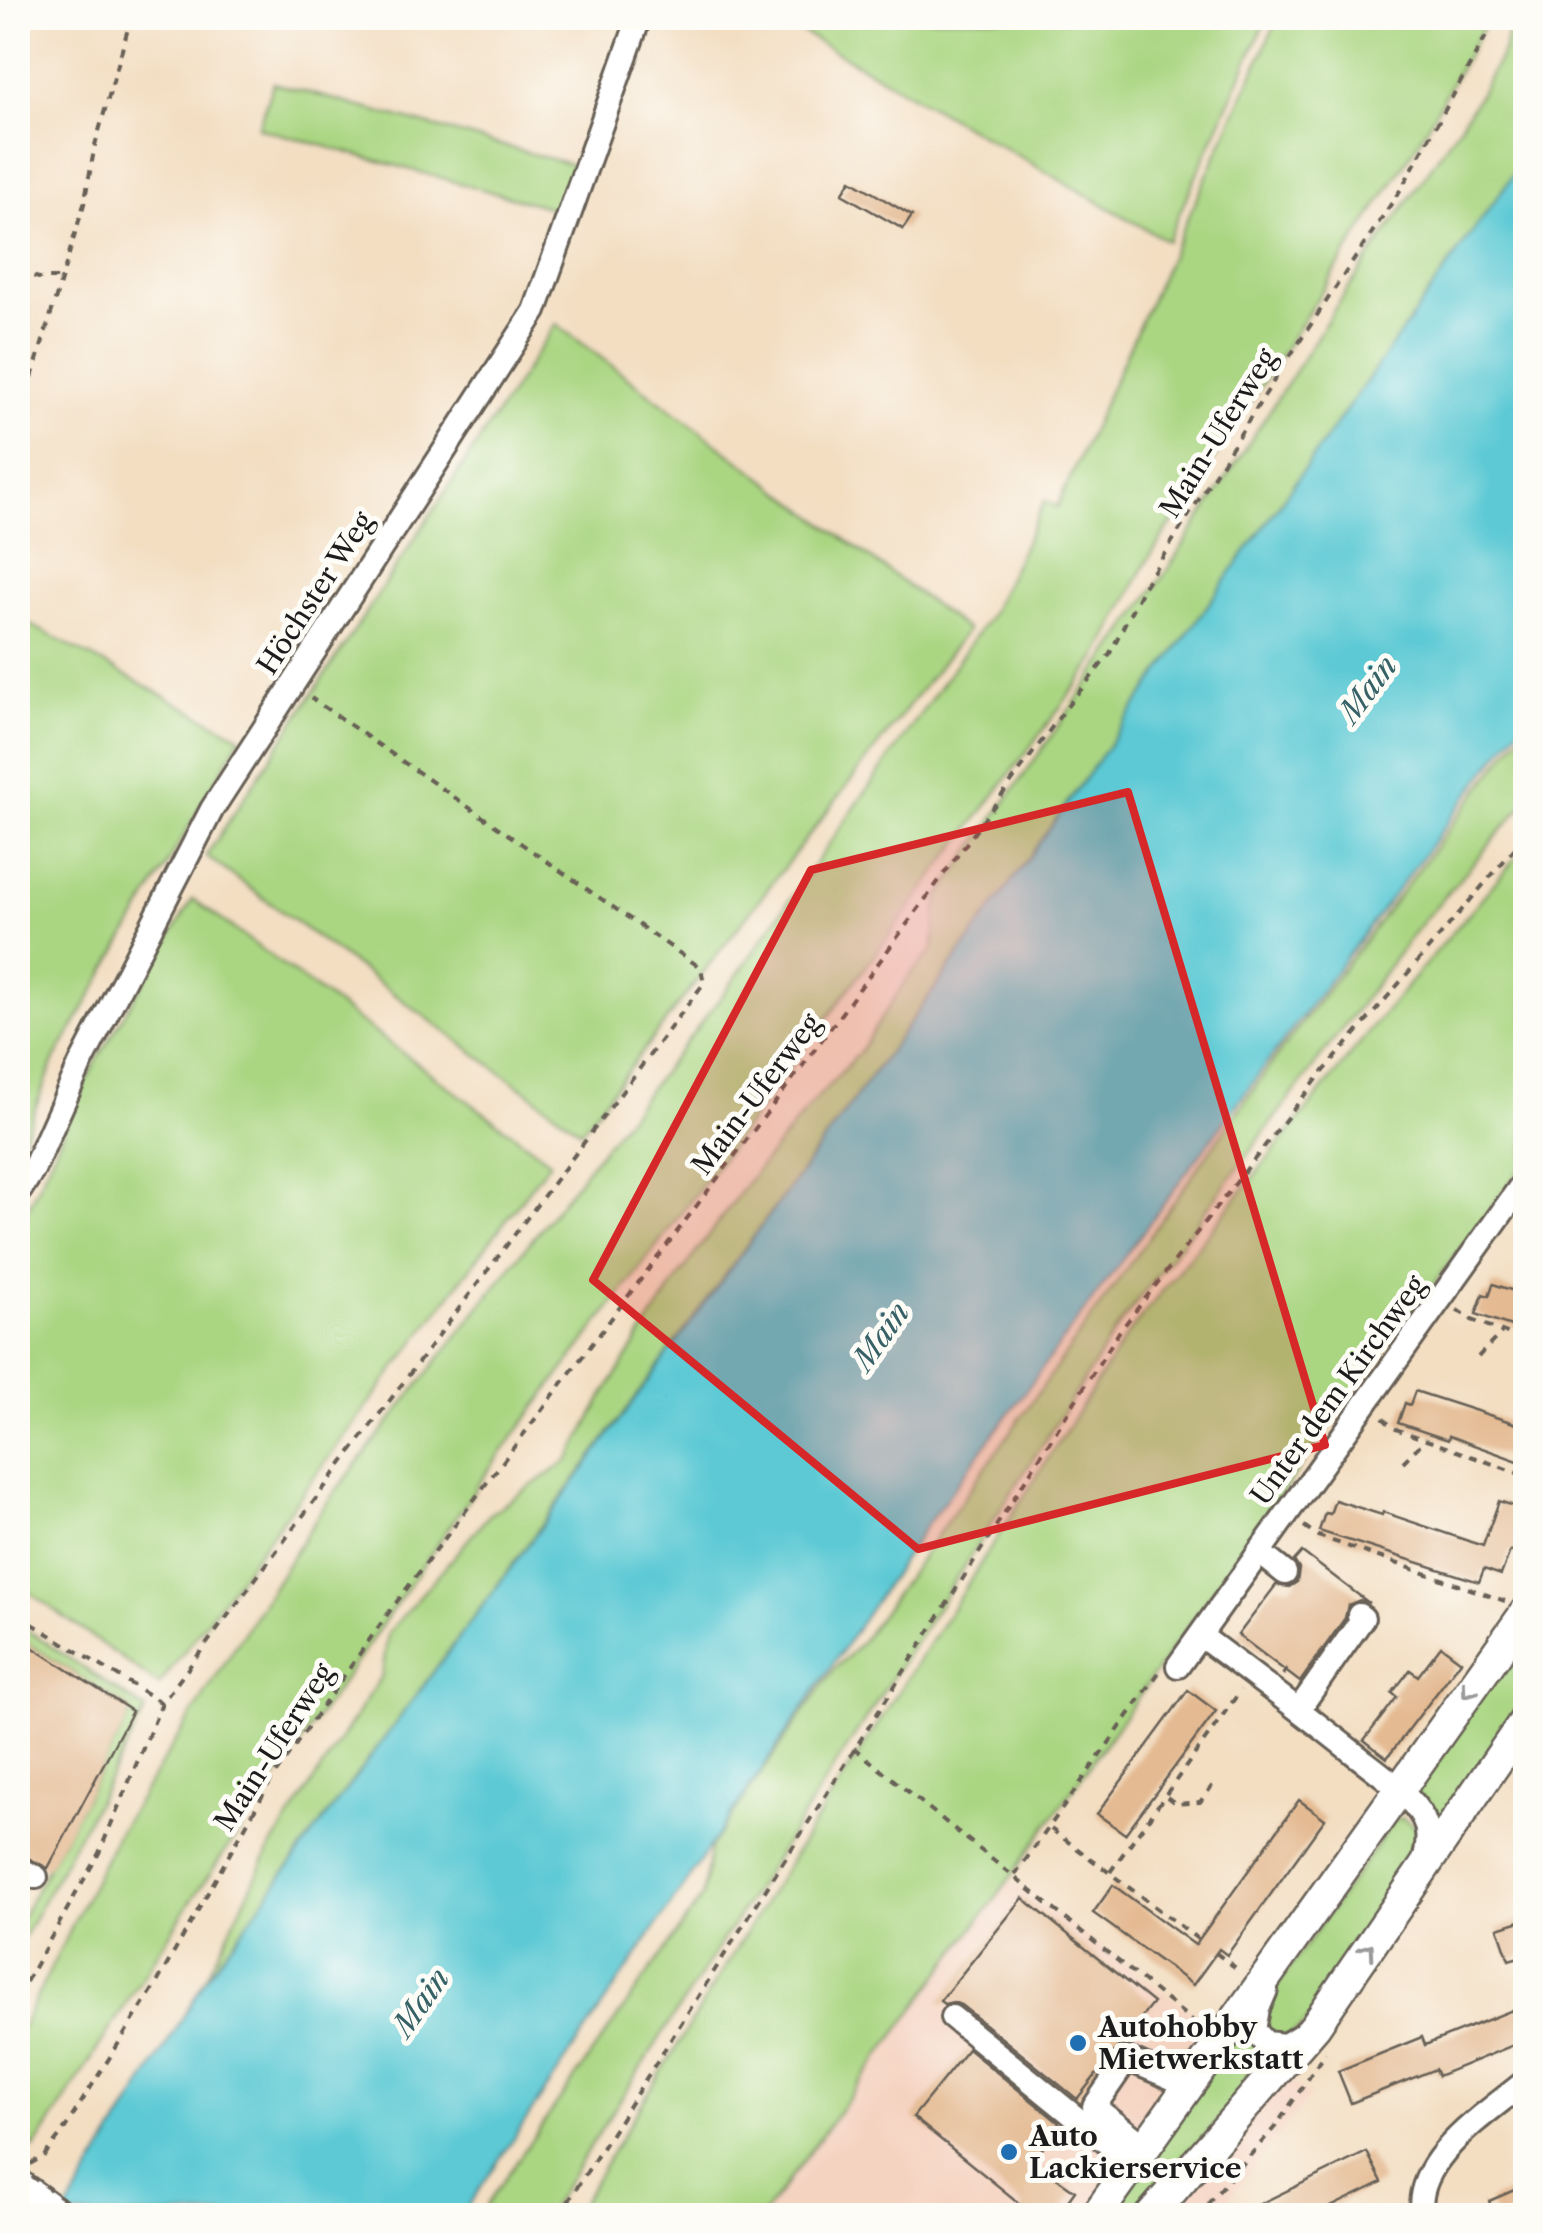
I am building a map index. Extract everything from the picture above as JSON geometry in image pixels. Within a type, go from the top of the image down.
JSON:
[{"type":"highway","points":[[18,2188],[56,2216]]},
{"type":"main road","points":[[1096,2216],[1373,1828],[1518,1608]]},
{"type":"main road","points":[[1150,2216],[1315,2026],[1526,1719]]},
{"type":"street","name":"Höchster Weg","points":[[18,1193],[212,808],[535,312],[639,18]]},
{"type":"street","name":"Unter dem Kirchweg","points":[[1178,1666],[1526,1179]]},
{"type":"street","points":[[1259,1552],[1285,1573]]},
{"type":"street","points":[[1299,1708],[1363,1618],[1359,1615]]},
{"type":"street","points":[[1201,1636],[1299,1708],[1398,1789],[1420,1812],[1428,1846],[1421,1874]]},
{"type":"street","points":[[1373,1828],[1392,1812],[1420,1812]]},
{"type":"street","points":[[1275,1968],[1254,2030],[1266,2043],[1285,2044],[1315,2026]]},
{"type":"street","points":[[952,2017],[1139,2155]]},
{"type":"street","points":[[1139,2155],[1094,2107],[1105,2091],[1128,2059],[1188,2085]]},
{"type":"street","points":[[1422,2216],[1427,2177],[1440,2154],[1526,2081]]},
{"type":"path","points":[[18,424],[62,278],[131,18]]},
{"type":"path","name":"Main-Uferweg","points":[[18,2169],[44,2156],[60,2136],[112,2048],[158,1981],[272,1779],[390,1612],[772,1107],[1066,708],[1099,670],[1154,571],[1280,370],[1402,189],[1496,18]]},
{"type":"path","points":[[18,272],[39,278],[62,278]]},
{"type":"path","points":[[18,1996],[99,1853],[162,1703],[704,983],[701,968],[290,684]]},
{"type":"path","points":[[560,2216],[1119,1332],[1318,1078],[1526,835]]},
{"type":"path","points":[[1476,1321],[1526,1340]]},
{"type":"path","points":[[1478,1356],[1502,1332]]},
{"type":"path","points":[[1397,1430],[1526,1476]]},
{"type":"path","points":[[1402,1462],[1426,1439]]},
{"type":"path","points":[[1321,1537],[1518,1608]]},
{"type":"path","points":[[18,1614],[162,1703]]},
{"type":"path","points":[[1285,1671],[1292,1662]]},
{"type":"path","points":[[1014,1876],[1161,1669],[1178,1666]]},
{"type":"path","points":[[1110,1872],[1253,1674]]},
{"type":"path","points":[[854,1748],[1203,2030]]},
{"type":"path","points":[[1166,1796],[1176,1804],[1200,1802],[1215,1782]]},
{"type":"path","points":[[1049,1828],[1202,1944]]},
{"type":"path","points":[[1216,1953],[1244,1974]]},
{"type":"path","points":[[18,2169],[88,2216]]},
{"type":"highlighted area","points":[[1128,792],[1325,1445],[918,1549],[593,1280],[811,870]]},
{"type":"shaded area","points":[[1008,1881],[1310,2095],[1216,2215],[763,2216]]},
{"type":"green space","points":[[777,18],[1267,18],[1167,241]]},
{"type":"green space","points":[[1278,18],[1488,18],[1415,148],[1146,563],[1097,658],[490,1468],[185,1910],[35,2148],[18,2132],[18,2035],[117,1834],[322,1509],[728,988],[990,615],[1045,501],[1057,507]]},
{"type":"green space","points":[[1512,18],[1525,18],[1525,158],[1201,618],[872,1074],[205,1980],[270,1849],[382,1675],[388,1633],[490,1514],[569,1460],[604,1395],[677,1279],[745,1185],[859,1053],[908,977],[933,950],[938,898],[1170,566],[1334,310],[1472,107],[1503,52]]},
{"type":"green space","points":[[273,83],[577,166],[562,211],[258,128]]},
{"type":"green space","points":[[556,324],[967,630],[581,1131],[206,856]]},
{"type":"green space","points":[[18,618],[241,737],[55,1059],[18,1151]]},
{"type":"green space","points":[[1525,729],[1525,803],[1419,926],[1116,1330],[546,2215],[479,2215],[702,1897],[711,1846],[833,1670],[860,1644],[1282,1049]]},
{"type":"green space","points":[[1525,847],[1525,1163],[1369,1370],[1008,1881],[763,2215],[573,2216],[785,1869],[1127,1335],[1380,1018]]},
{"type":"green space","points":[[193,899],[550,1161],[159,1685],[18,1584],[18,1229],[94,1065]]},
{"type":"green space","points":[[18,1624],[146,1710],[18,1948],[18,1923],[132,1711],[18,1637]]},
{"type":"green space","points":[[1525,1626],[1525,1697],[1438,1831],[1434,1809],[1411,1789]]},
{"type":"green space","points":[[1403,1818],[1417,1828],[1419,1850],[1310,2021],[1287,2037],[1270,2036],[1262,2029],[1272,1993],[1394,1820]]},
{"type":"green space","points":[[1248,2015],[1279,2051],[1136,2215],[1108,2216]]},
{"type":"water","name":"Main","points":[[1525,158],[1525,720],[923,1530],[462,2215],[64,2216],[205,1980],[963,950]]},
{"type":"building","points":[[851,180],[912,216],[903,229],[842,194]]},
{"type":"building","points":[[1493,1284],[1526,1295],[1526,1331],[1476,1314],[1483,1294],[1489,1296]]},
{"type":"building","points":[[1415,1391],[1526,1427],[1526,1464],[1449,1436],[1448,1440],[1398,1423],[1405,1403],[1410,1405]]},
{"type":"building","points":[[1335,1500],[1483,1546],[1499,1501],[1526,1510],[1526,1535],[1519,1554],[1510,1551],[1501,1575],[1484,1569],[1479,1582],[1319,1531]]},
{"type":"building","points":[[1302,1552],[1369,1603],[1360,1600],[1348,1605],[1345,1618],[1300,1682],[1238,1635],[1276,1585],[1289,1587],[1297,1582],[1299,1569],[1294,1561]]},
{"type":"building","points":[[18,1638],[132,1711],[48,1868],[18,1853]]},
{"type":"building","points":[[1441,1646],[1461,1661],[1387,1758],[1364,1740],[1397,1697],[1392,1693],[1410,1670],[1418,1676]]},
{"type":"building","points":[[1188,1690],[1216,1711],[1125,1834],[1097,1814]]},
{"type":"building","points":[[1299,1800],[1325,1819],[1227,1955],[1219,1949],[1193,1985],[1093,1913],[1113,1885],[1195,1945]]},
{"type":"building","points":[[1023,1898],[1153,2003],[1077,2099],[961,2005],[940,2001]]},
{"type":"building","points":[[1526,1919],[1526,1955],[1509,1960],[1498,1928]]},
{"type":"building","points":[[1520,2007],[1526,2021],[1526,2040],[1438,2076],[1435,2069],[1351,2103],[1338,2071],[1422,2037],[1425,2045]]},
{"type":"building","points":[[968,2049],[1058,2122],[1060,2127],[1032,2161],[1075,2191],[1057,2216],[1018,2216],[1024,2207],[913,2117]]},
{"type":"building","points":[[1367,2152],[1382,2182],[1312,2216],[1235,2216]]},
{"type":"building","points":[[1526,2185],[1526,2216],[1495,2216],[1489,2201]]},
{"type":"place","name":"Autohobby Mietwerkstatt","points":[[1078,2043]]},
{"type":"place","name":"Auto Lackierservice","points":[[1009,2152]]}]
